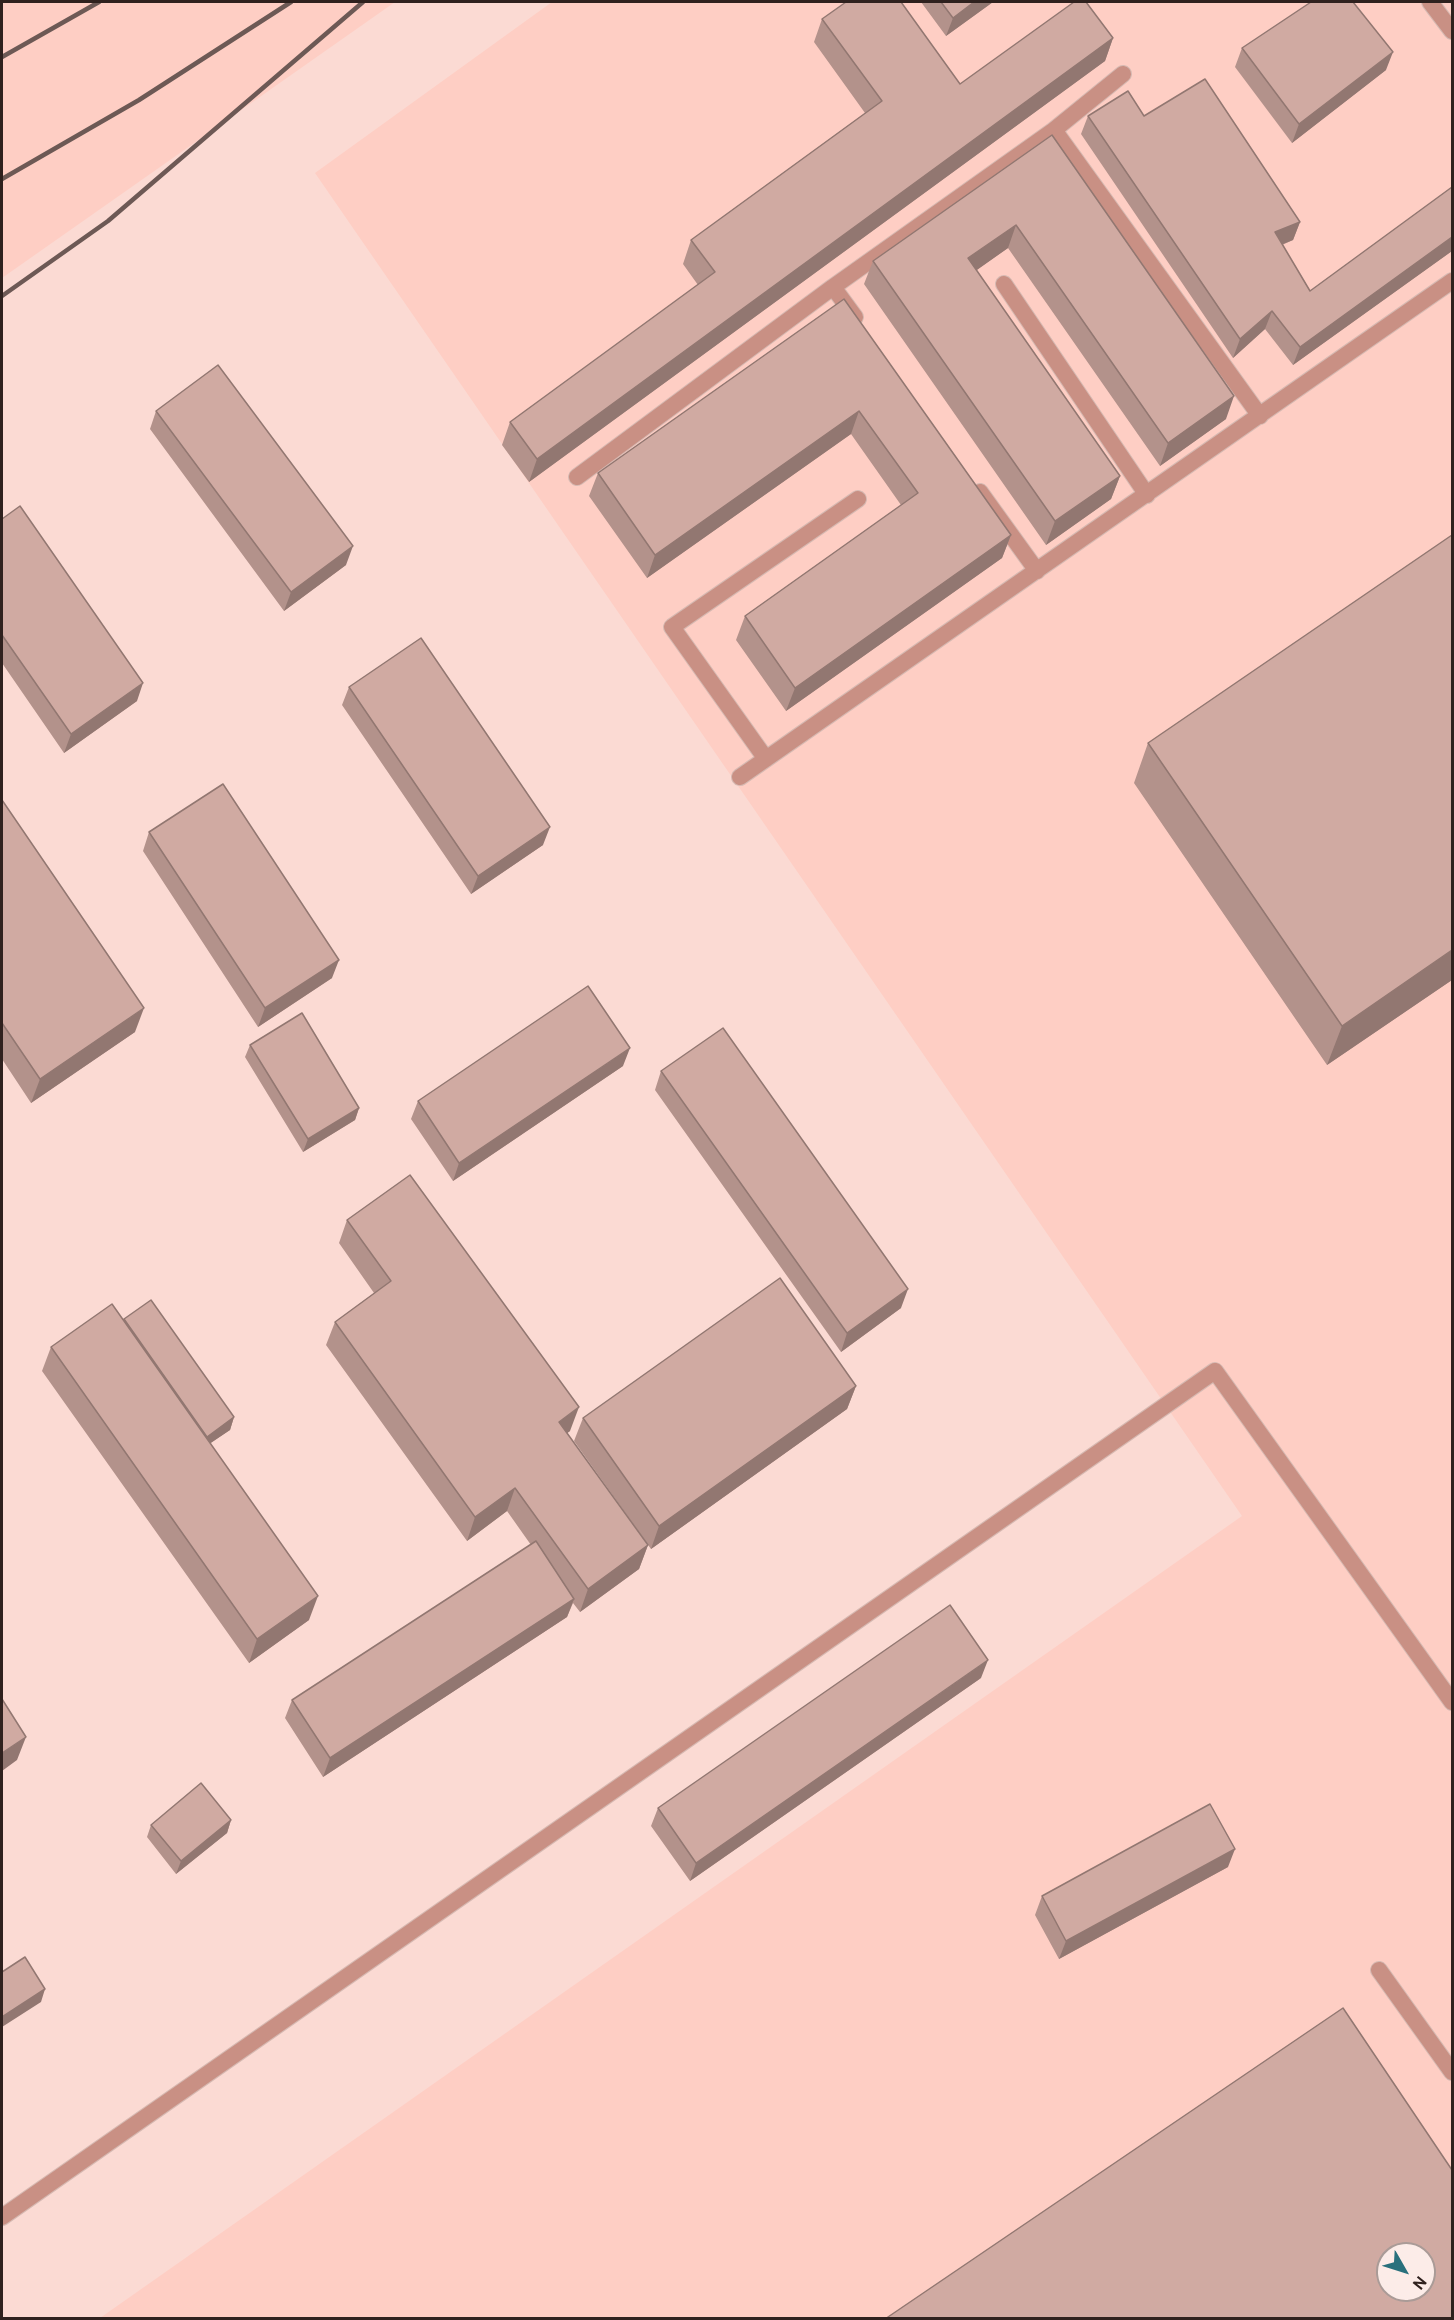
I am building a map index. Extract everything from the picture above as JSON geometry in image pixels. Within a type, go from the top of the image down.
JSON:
[{"type":"street","points":[[1430,2],[1452,31]]},
{"type":"street","points":[[576,477],[833,286],[1054,130],[1123,74]]},
{"type":"street","points":[[1054,130],[1260,416]]},
{"type":"street","points":[[740,777],[1452,281]]},
{"type":"street","points":[[1004,284],[1147,495]]},
{"type":"street","points":[[833,286],[867,334]]},
{"type":"street","points":[[969,476],[1037,571]]},
{"type":"street","points":[[766,759],[672,627],[858,499]]},
{"type":"street","points":[[2,2217],[1215,1371],[1452,1702]]},
{"type":"street","points":[[1379,1970],[1452,2072]]},
{"type":"shaded area","points":[[2,2],[395,2],[2,278]]},
{"type":"shaded area","points":[[552,2],[1452,2],[1452,2318],[100,2318],[1242,1516],[315,173]]},
{"type":"building","points":[[846,2],[901,2],[960,84],[1074,2],[1086,2],[1113,38],[537,459],[510,422],[715,272],[691,240],[882,101],[822,19]]},
{"type":"building","points":[[941,2],[974,2],[953,18]]},
{"type":"building","points":[[1311,2],[1353,2],[1393,52],[1299,124],[1242,48]]},
{"type":"building","points":[[1205,79],[1300,222],[1275,232],[1310,291],[1452,187],[1452,237],[1300,347],[1272,311],[1240,339],[1088,116],[1128,91],[1144,116]]},
{"type":"building","points":[[1052,135],[1234,396],[1168,443],[1016,225],[968,258],[1120,476],[1055,521],[873,261]]},
{"type":"building","points":[[844,299],[1011,535],[795,688],[745,616],[918,493],[859,411],[655,555],[598,473]]},
{"type":"building","points":[[218,365],[353,546],[291,592],[156,411]]},
{"type":"building","points":[[20,506],[143,683],[71,734],[2,635],[2,519]]},
{"type":"building","points":[[1452,535],[1452,950],[1342,1026],[1148,743]]},
{"type":"building","points":[[421,638],[550,827],[478,876],[349,687]]},
{"type":"building","points":[[223,784],[339,960],[265,1008],[149,832]]},
{"type":"building","points":[[2,800],[144,1008],[40,1079],[2,1023]]},
{"type":"building","points":[[588,986],[630,1048],[459,1163],[418,1101]]},
{"type":"building","points":[[302,1013],[359,1108],[308,1139],[250,1045]]},
{"type":"building","points":[[723,1028],[908,1289],[847,1333],[661,1071]]},
{"type":"building","points":[[410,1175],[579,1407],[559,1422],[648,1545],[588,1589],[515,1488],[475,1517],[335,1322],[391,1281],[347,1220]]},
{"type":"building","points":[[780,1278],[856,1386],[659,1526],[583,1418]]},
{"type":"building","points":[[151,1300],[234,1417],[207,1437],[124,1319]]},
{"type":"building","points":[[112,1304],[318,1596],[257,1639],[51,1347]]},
{"type":"building","points":[[536,1541],[574,1599],[330,1758],[292,1700]]},
{"type":"building","points":[[950,1605],[988,1660],[696,1863],[658,1808]]},
{"type":"building","points":[[2,1699],[26,1737],[2,1753]]},
{"type":"building","points":[[201,1783],[231,1820],[181,1861],[151,1825]]},
{"type":"building","points":[[1210,1804],[1235,1849],[1066,1941],[1042,1896]]},
{"type":"building","points":[[25,1957],[45,1989],[2,2017],[2,1972]]},
{"type":"building","points":[[1343,2008],[1452,2170],[1452,2319],[885,2319]]},
{"type":"railway","points":[[2,57],[99,2]]},
{"type":"railway","points":[[2,179],[139,100],[291,2]]},
{"type":"railway","points":[[2,296],[108,221],[363,2]]}]
